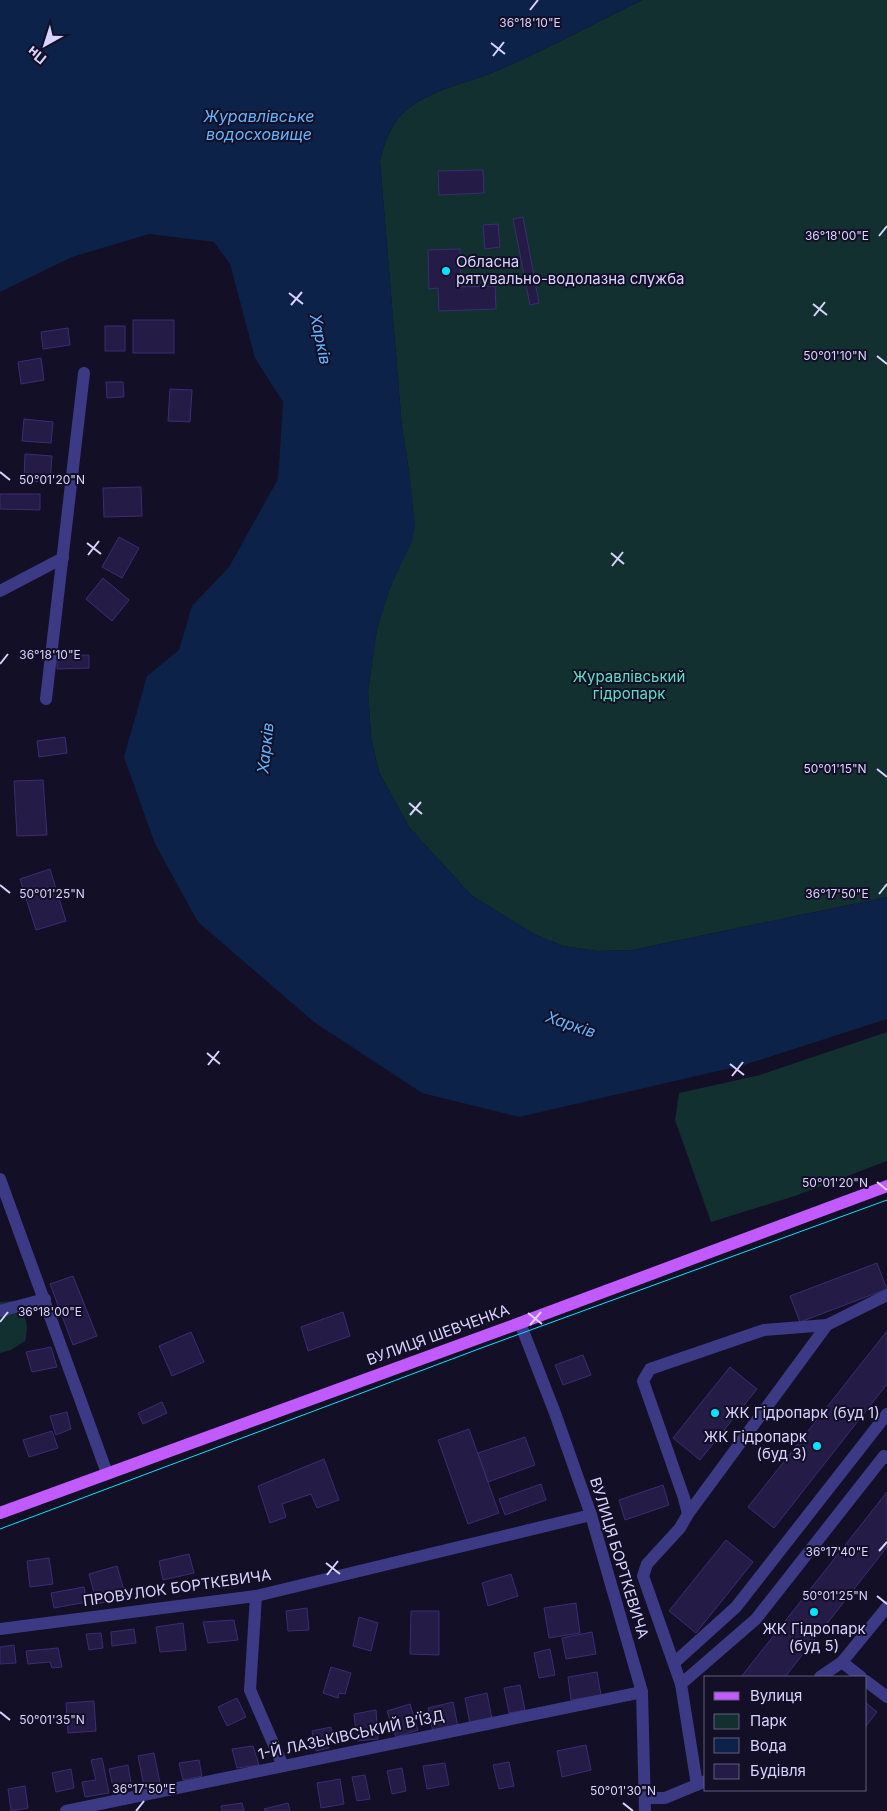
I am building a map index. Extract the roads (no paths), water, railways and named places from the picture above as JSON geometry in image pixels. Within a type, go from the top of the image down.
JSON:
[{"type":"main road","name":"ВУЛИЦЯ ШЕВЧЕНКА","points":[[0,1513],[520,1323],[887,1186]]},
{"type":"street","points":[[46,699],[84,373]]},
{"type":"street","points":[[0,591],[63,558]]},
{"type":"street","points":[[0,1179],[107,1473]]},
{"type":"street","points":[[688,1514],[644,1381],[650,1369],[764,1330],[827,1325],[887,1295]]},
{"type":"street","points":[[0,1311],[45,1299]]},
{"type":"street","name":"ВУЛИЦЯ БОРТКЕВИЧА","points":[[520,1323],[555,1413],[591,1515],[642,1692],[645,1804]]},
{"type":"street","points":[[645,1804],[666,1798],[701,1783],[681,1684],[643,1576],[647,1564],[680,1528],[688,1514],[827,1325]]},
{"type":"street","points":[[674,1663],[736,1607],[887,1414]]},
{"type":"street","points":[[681,1684],[756,1619],[886,1455],[865,1441]]},
{"type":"street","name":"ПРОВУЛОК БОРТКЕВИЧА","points":[[0,1629],[256,1596],[591,1515]]},
{"type":"street","points":[[256,1596],[250,1690],[283,1766]]},
{"type":"street","points":[[821,1676],[842,1662],[887,1606]]},
{"type":"street","points":[[842,1662],[861,1676]]},
{"type":"street","points":[[867,1681],[887,1697]]},
{"type":"street","name":"1-Й ЛАЗЬКІВСЬКИЙ В’ЇЗД","points":[[66,1811],[642,1692]]},
{"type":"water","name":"Журавлівське водосховище","points":[[0,0],[642,0],[517,62],[488,75],[440,91],[418,102],[397,120],[384,146],[380,161],[402,428],[415,525],[412,541],[390,588],[377,628],[368,691],[371,737],[379,772],[409,827],[471,895],[534,934],[563,946],[598,951],[632,950],[887,897],[887,1019],[744,1065],[519,1117],[422,1093],[314,1022],[198,922],[155,844],[124,757],[147,676],[179,650],[192,606],[229,567],[278,479],[283,402],[255,358],[230,264],[214,242],[149,234],[72,257],[0,292]]},
{"type":"tram line","points":[[0,1529],[484,1347],[887,1200]]},
{"type":"place","name":"Обласна рятувально-водолазна служба","points":[[446,271]]},
{"type":"place","name":"ЖК Гідропарк (буд 1)","points":[[715,1413]]},
{"type":"place","name":"ЖК Гідропарк (буд 3)","points":[[817,1446]]},
{"type":"place","name":"ЖК Гідропарк (буд 5)","points":[[814,1612]]},
{"type":"water label","name":"Харків","points":[[321,339]]},
{"type":"water label","name":"Харків","points":[[265,748]]},
{"type":"water label","name":"Харків","points":[[571,1024]]},
{"type":"park label","name":"Журавлівський гідропарк","points":[[629,686]]}]
